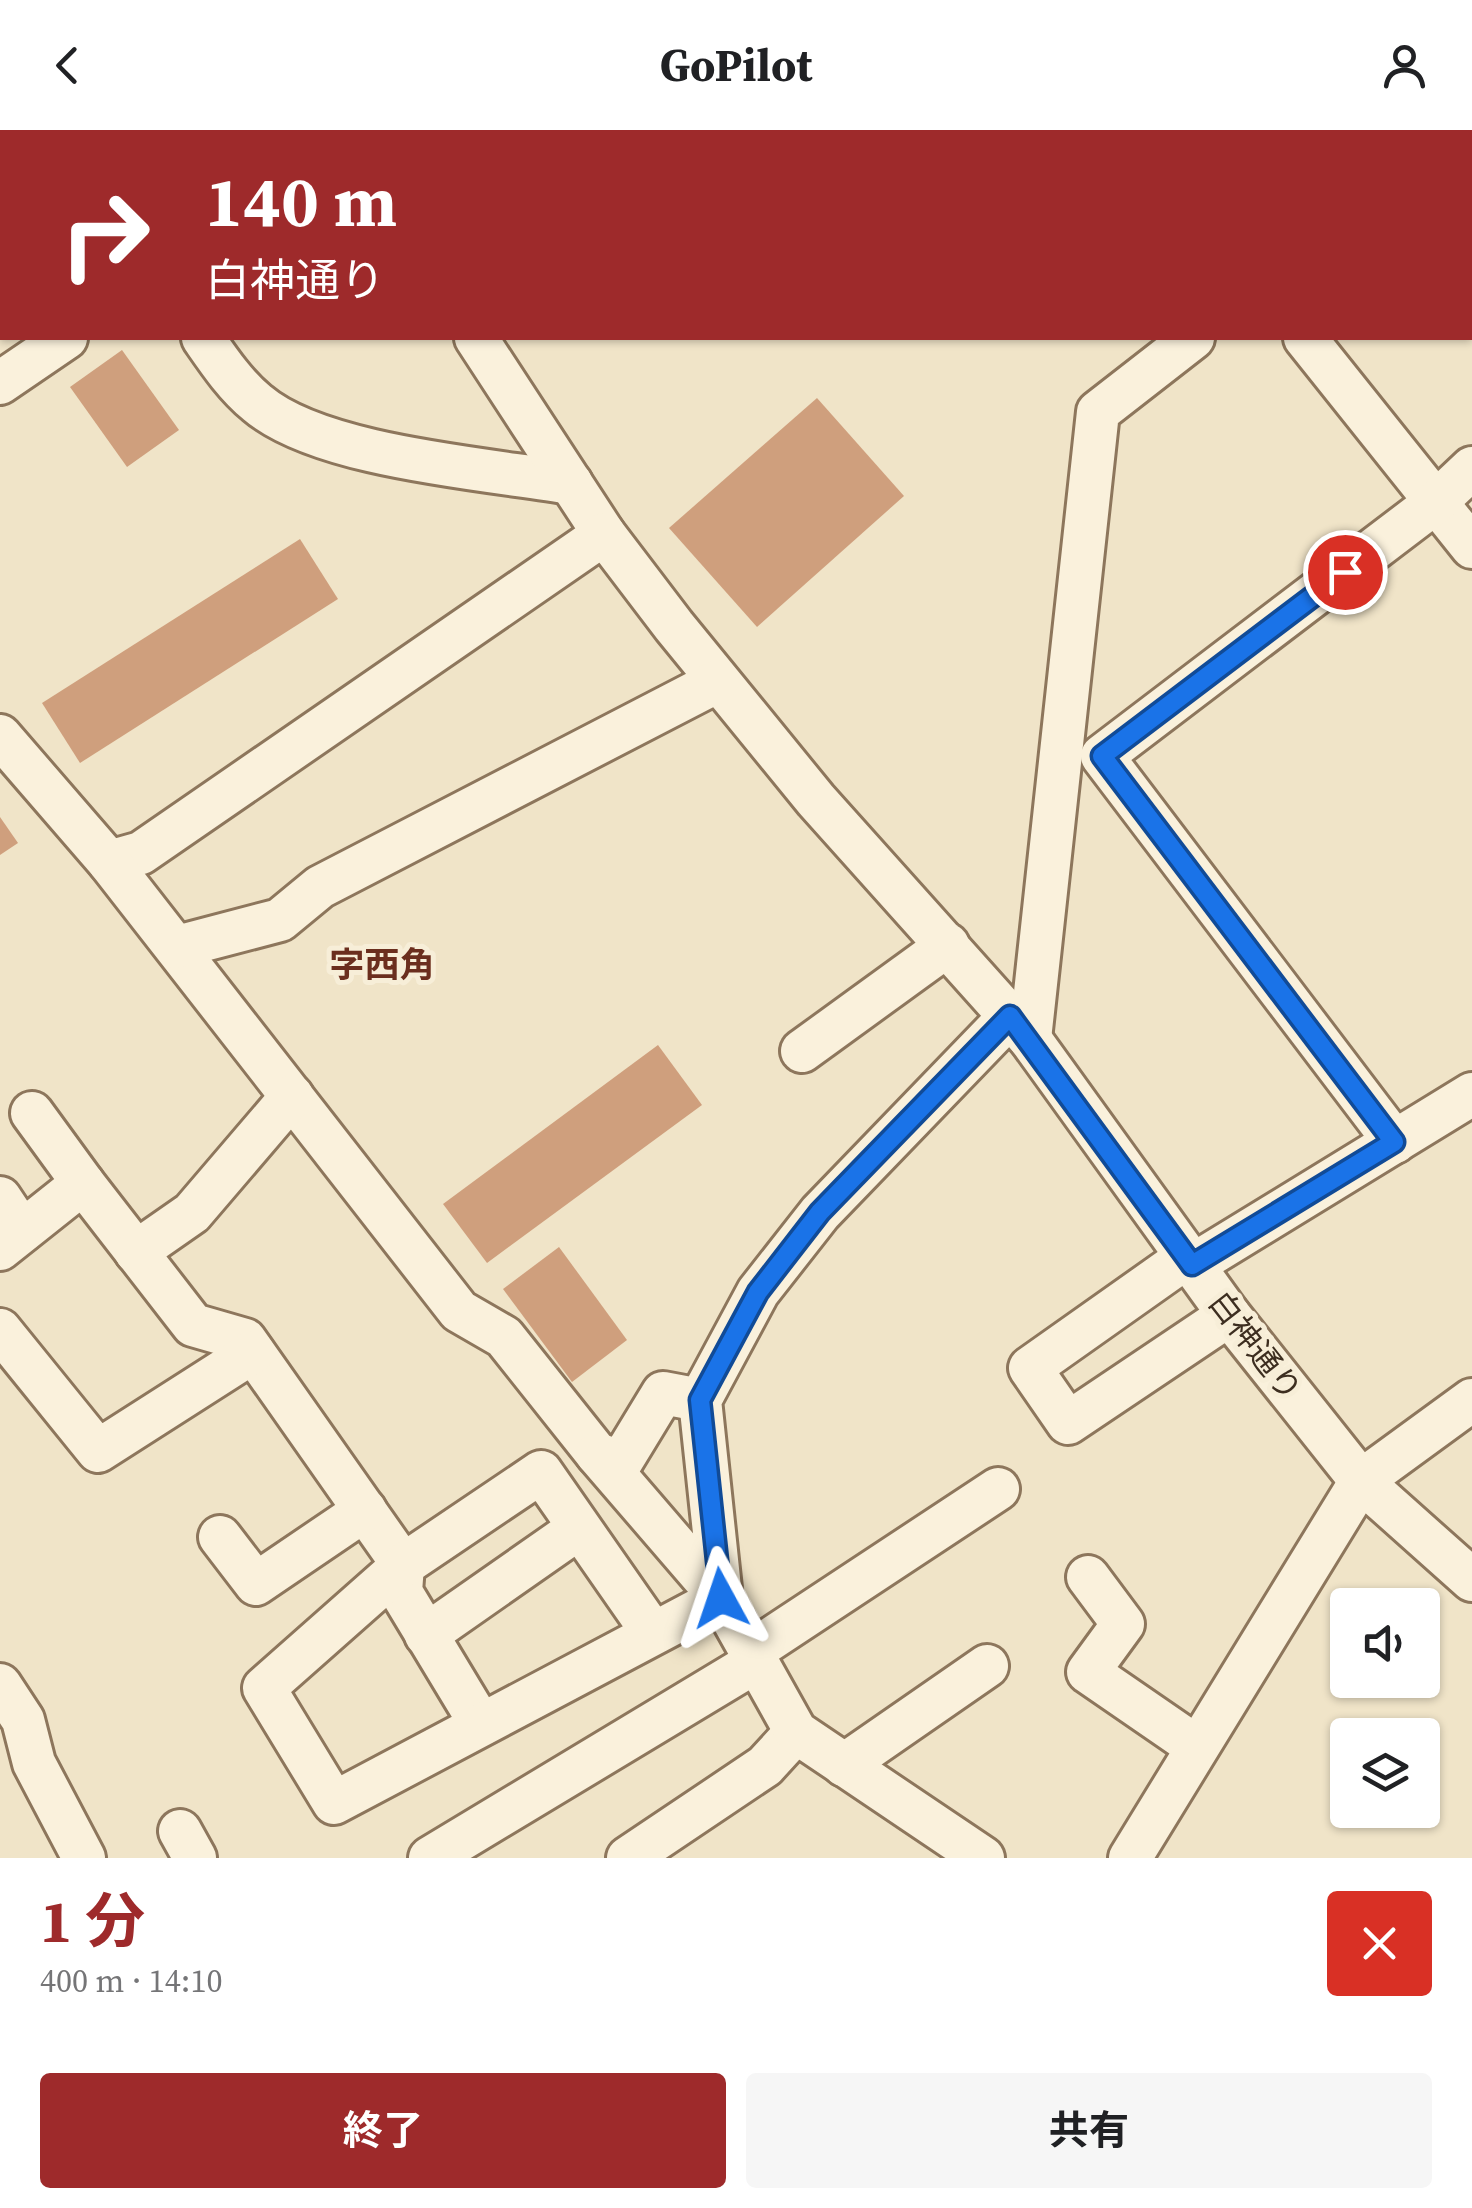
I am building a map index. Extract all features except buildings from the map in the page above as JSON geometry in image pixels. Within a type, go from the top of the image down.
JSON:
[{"type":"street","points":[[0,382],[63,340]]},
{"type":"street","points":[[204,340],[223,369],[257,404],[280,419],[364,448],[571,483]]},
{"type":"street","name":"白神通り","points":[[477,340],[604,534],[718,681],[816,800],[1020,1028],[1228,1315],[1361,1481],[1472,1580]]},
{"type":"street","points":[[721,1598],[700,1400],[758,1292],[820,1212],[1020,1028],[1098,412],[1190,340]]},
{"type":"street","points":[[1307,340],[1472,548]]},
{"type":"street","points":[[1394,1142],[1102,756],[1436,502],[1472,468]]},
{"type":"street","points":[[108,862],[142,853],[604,534]]},
{"type":"street","points":[[177,947],[280,920],[320,887],[718,681]]},
{"type":"street","points":[[0,736],[177,947],[460,1311],[504,1338],[721,1598],[796,1732],[983,1858]]},
{"type":"street","points":[[802,1051],[948,944]]},
{"type":"street","points":[[1228,1315],[1068,1423],[1030,1368],[1190,1261],[1472,1094]]},
{"type":"street","points":[[136,1252],[192,1213],[292,1096]]},
{"type":"street","points":[[32,1113],[193,1325],[245,1340],[254,1352],[403,1565],[401,1592],[480,1723]]},
{"type":"street","points":[[7,1226],[82,1183]]},
{"type":"street","points":[[0,1330],[98,1450],[254,1352]]},
{"type":"street","points":[[597,1454],[621,1462],[663,1394],[700,1400]]},
{"type":"street","points":[[1130,1858],[1361,1481],[1472,1400]]},
{"type":"street","points":[[653,1632],[541,1472],[403,1565],[264,1688],[334,1803],[721,1598]]},
{"type":"street","points":[[430,1858],[754,1656],[998,1489]]},
{"type":"street","points":[[220,1537],[256,1584],[365,1510]]},
{"type":"street","points":[[426,1635],[579,1528]]},
{"type":"street","points":[[1088,1578],[1122,1624],[1088,1672],[1197,1747]]},
{"type":"street","points":[[844,1764],[987,1666]]},
{"type":"street","points":[[0,1685],[23,1720],[34,1763],[84,1858]]},
{"type":"street","points":[[628,1858],[764,1766],[796,1732]]},
{"type":"district","name":"字西角","points":[[382,965]]},
{"type":"route","points":[[721,1598],[700,1400],[758,1292],[820,1212],[1010,1016],[1192,1265],[1394,1142],[1102,756],[1345,572]]}]
